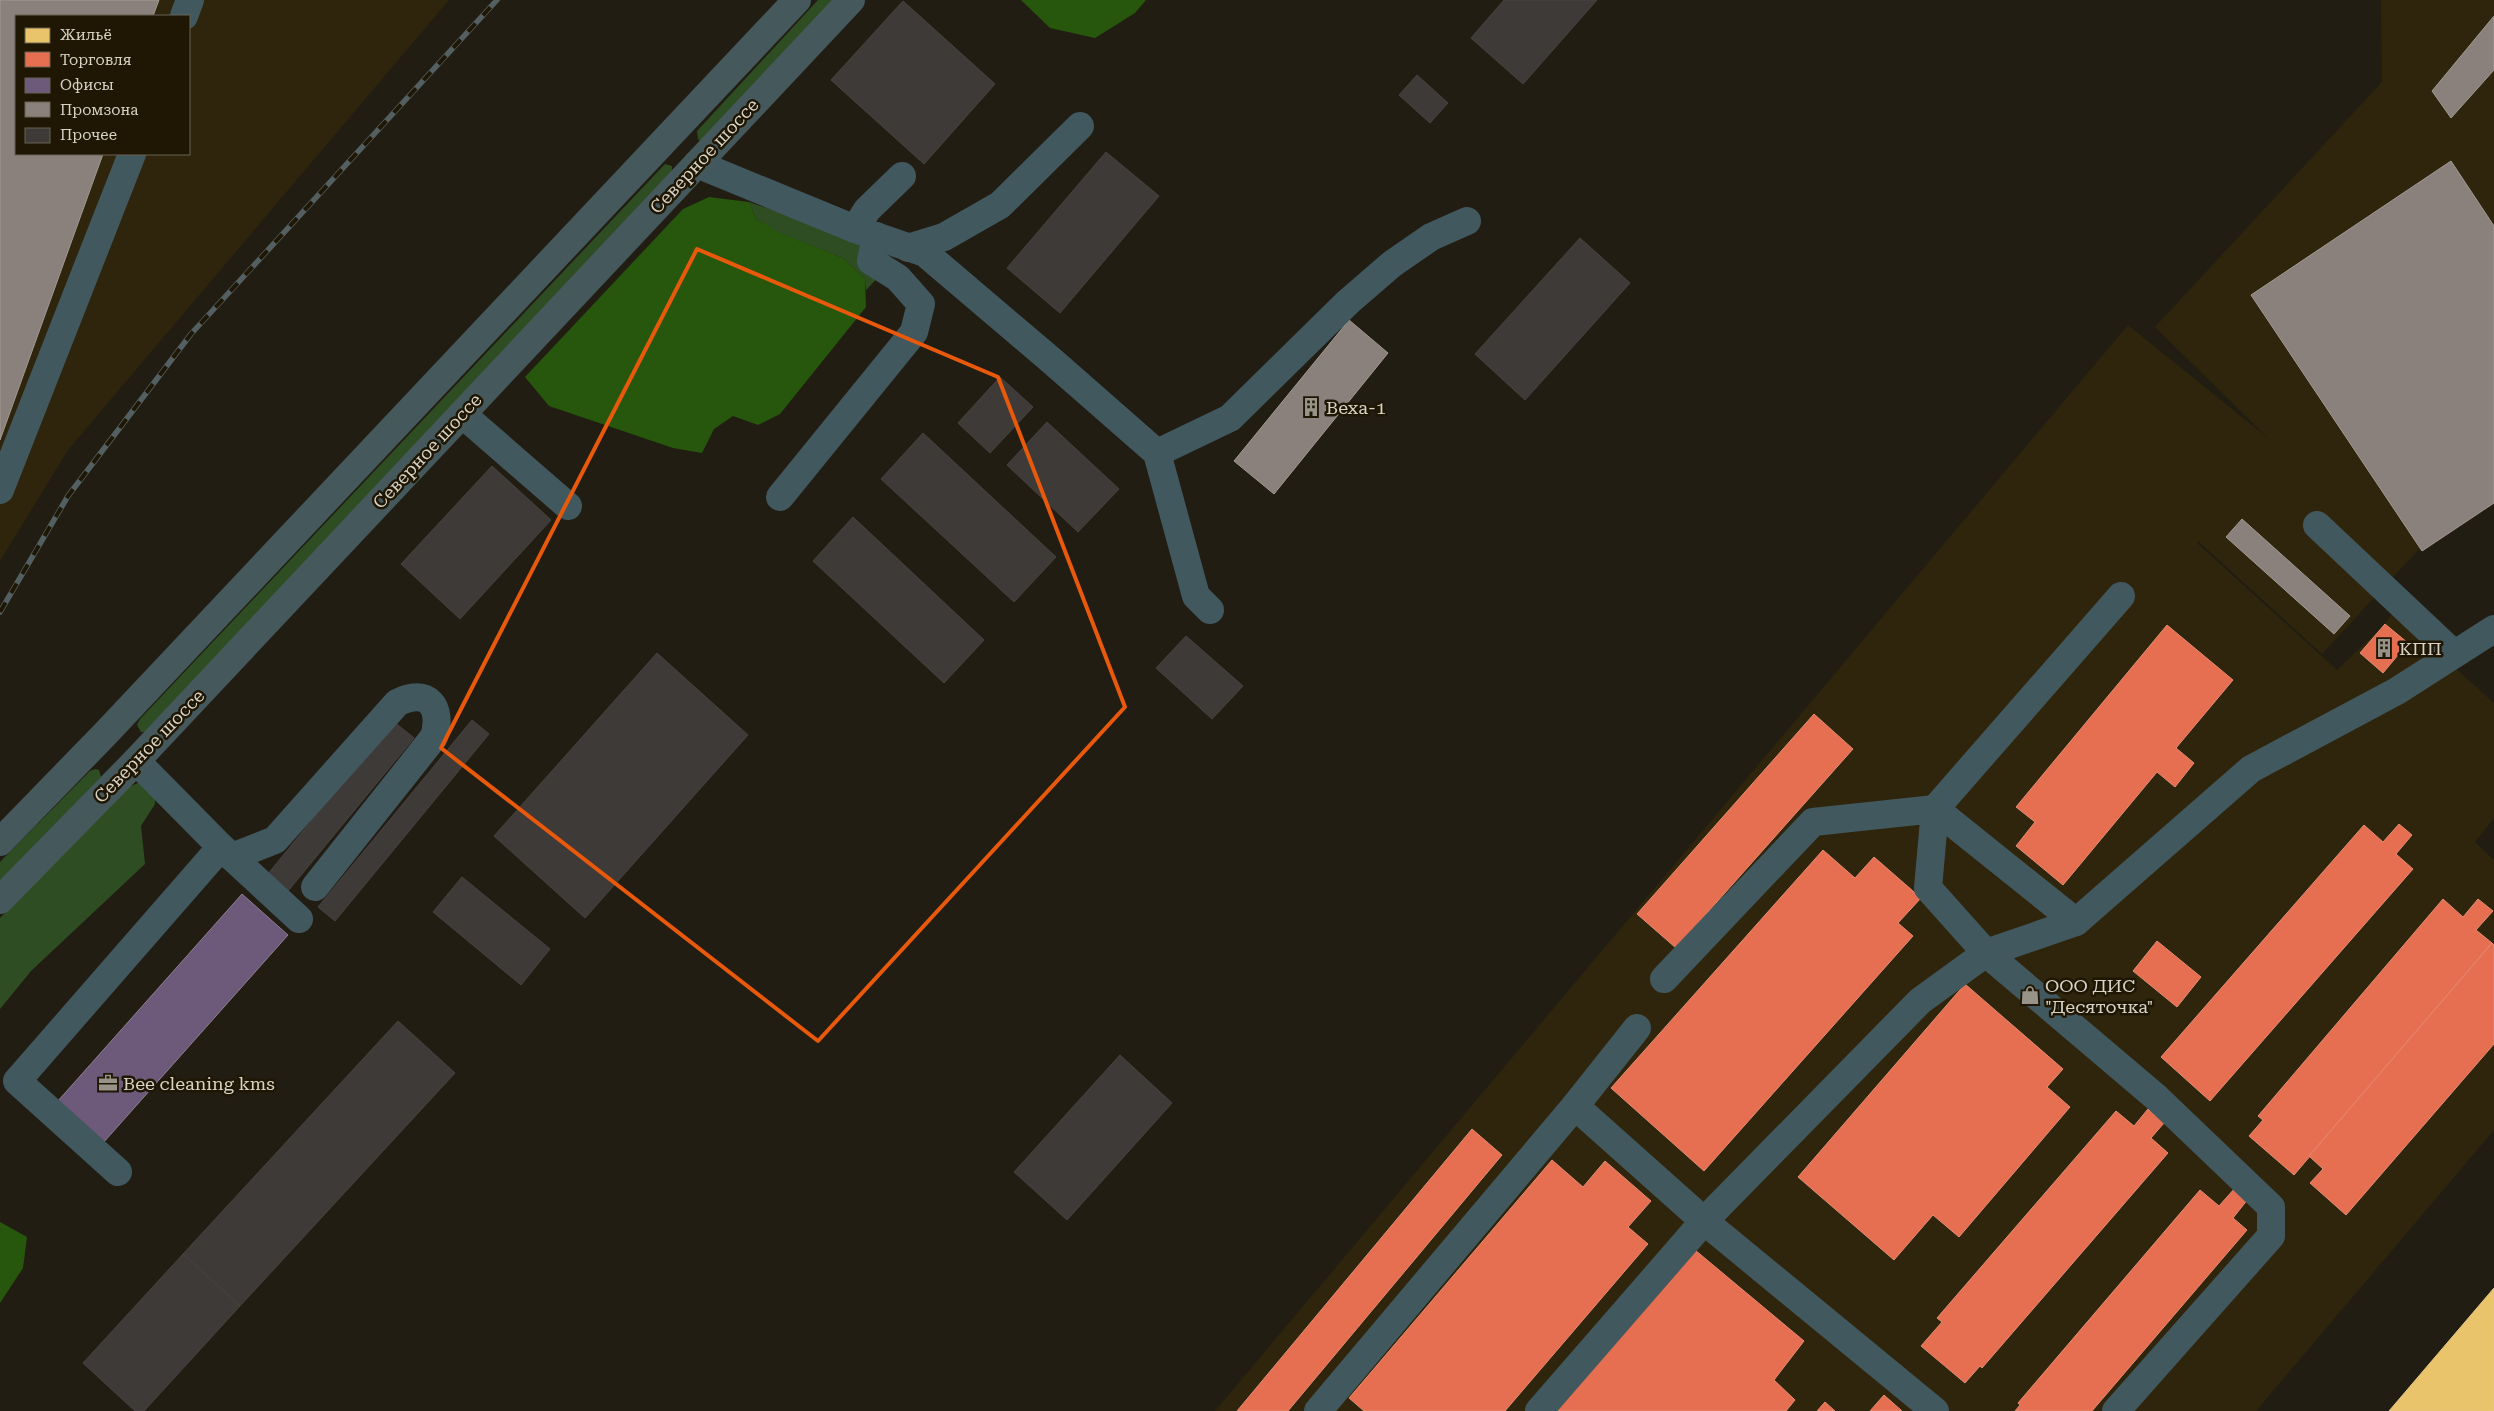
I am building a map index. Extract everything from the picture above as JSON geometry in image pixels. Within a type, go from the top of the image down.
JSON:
[{"type":"main road","points":[[0,842],[106,734],[797,0]]},
{"type":"main road","name":"Северное шоссе","points":[[0,900],[136,761],[851,0]]},
{"type":"main road","points":[[669,137],[697,164]]},
{"type":"main road","points":[[106,734],[136,761]]},
{"type":"street","points":[[184,15],[190,0]]},
{"type":"street","points":[[908,248],[944,237],[1000,205],[1080,126]]},
{"type":"street","points":[[0,490],[132,155]]},
{"type":"street","points":[[697,164],[866,232],[924,253],[1157,453],[1196,596],[1210,610]]},
{"type":"street","points":[[780,497],[914,332],[921,304],[898,278],[871,261],[866,232],[867,210],[902,176]]},
{"type":"street","points":[[1157,453],[1230,418],[1348,302],[1392,264],[1432,237],[1467,221]]},
{"type":"street","points":[[462,414],[568,506]]},
{"type":"street","points":[[2317,525],[2463,649]]},
{"type":"street","points":[[2116,1411],[2272,1236],[2271,1207],[2157,1098],[1986,952],[1928,888],[1934,809],[2121,596]]},
{"type":"street","points":[[1539,1411],[1704,1221],[1920,1001],[1986,952],[2076,922],[2251,769],[2397,691],[2494,629]]},
{"type":"street","points":[[118,1172],[17,1081],[227,852],[275,840],[397,702],[416,696],[425,698],[433,705],[437,714],[438,726],[434,737],[315,887]]},
{"type":"street","points":[[136,761],[227,852],[299,919]]},
{"type":"street","points":[[1664,979],[1812,822],[1934,809],[2076,922]]},
{"type":"street","points":[[1318,1411],[1575,1106],[1637,1028]]},
{"type":"street","points":[[1575,1106],[1704,1221],[1935,1411]]},
{"type":"highlighted area","points":[[697,249],[998,377],[1125,707],[818,1041],[441,748]]},
{"type":"shaded area","points":[[0,0],[449,0],[68,450],[0,561]]},
{"type":"shaded area","name":"ООО ДИС \"Десяточка\"","points":[[2381,0],[2494,0],[2494,502],[2421,547],[2322,654],[2198,541],[2197,543],[2337,670],[2385,624],[2393,612],[2494,703],[2494,818],[2475,842],[2494,860],[2494,1130],[2256,1411],[1215,1411],[2128,325],[2269,439],[2155,327],[2382,82]]},
{"type":"green space","points":[[818,0],[835,0],[700,141],[697,131]]},
{"type":"green space","points":[[1021,0],[1146,0],[1135,13],[1095,38],[1050,28]]},
{"type":"green space","points":[[665,164],[672,166],[672,173],[145,732],[141,732],[137,725],[140,719]]},
{"type":"green space","points":[[709,197],[749,202],[756,219],[780,233],[843,258],[865,279],[866,307],[780,414],[758,425],[733,416],[714,429],[702,453],[673,448],[549,406],[525,377],[683,209]]},
{"type":"green space","points":[[749,202],[845,235],[892,263],[866,290],[865,279],[843,258],[779,233],[756,219]]},
{"type":"green space","points":[[99,770],[101,777],[0,881],[0,862],[90,771]]},
{"type":"green space","points":[[138,783],[145,783],[155,790],[155,804],[141,826],[145,864],[31,971],[0,1009],[0,918],[126,788]]},
{"type":"green space","points":[[0,1222],[27,1237],[23,1268],[0,1303]]},
{"type":"building: Жильё","points":[[2494,1288],[2494,1411],[2389,1411]]},
{"type":"building: Торговля","name":"КПП","points":[[2385,624],[2408,643],[2383,673],[2360,653]]},
{"type":"building: Торговля","points":[[2167,625],[2233,680],[2176,748],[2194,763],[2175,787],[2157,772],[2063,885],[2016,846],[2035,822],[2016,807]]},
{"type":"building: Торговля","points":[[1814,714],[1853,749],[1676,948],[1637,914]]},
{"type":"building: Торговля","points":[[2399,824],[2412,835],[2396,854],[2413,869],[2210,1101],[2161,1057],[2364,825],[2383,842]]},
{"type":"building: Торговля","points":[[1823,850],[1855,878],[1874,857],[1921,898],[1898,923],[1913,936],[1704,1171],[1611,1088]]},
{"type":"building: Торговля","points":[[2443,899],[2463,917],[2478,899],[2493,911],[2476,930],[2492,943],[2294,1175],[2249,1136],[2263,1120],[2258,1116]]},
{"type":"building: Торговля","points":[[2157,941],[2201,977],[2177,1007],[2133,971]]},
{"type":"building: Торговля","points":[[2492,943],[2494,945],[2494,1044],[2346,1215],[2310,1183],[2323,1169],[2309,1156]]},
{"type":"building: Торговля","points":[[1965,984],[2063,1069],[2047,1087],[2070,1107],[1959,1237],[1933,1215],[1894,1260],[1798,1177]]},
{"type":"building: Торговля","points":[[2148,1109],[2164,1123],[2151,1138],[2168,1153],[1982,1368],[1980,1366],[1965,1383],[1921,1346],[1942,1322],[1937,1318],[2116,1111],[2134,1126]]},
{"type":"building: Торговля","points":[[1472,1129],[1502,1155],[1288,1411],[1237,1411]]},
{"type":"building: Торговля","points":[[1552,1160],[1583,1187],[1605,1161],[1651,1201],[1628,1227],[1648,1244],[1505,1411],[1364,1411],[1349,1398]]},
{"type":"building: Торговля","points":[[2235,1188],[2248,1199],[2233,1218],[2247,1230],[2092,1411],[2015,1411],[2020,1405],[2018,1403],[2200,1190],[2219,1206]]},
{"type":"building: Торговля","points":[[1695,1250],[1804,1341],[1774,1380],[1795,1400],[1786,1411],[1555,1411]]},
{"type":"building: Торговля","points":[[1884,1395],[1902,1411],[1870,1411]]},
{"type":"building: Торговля","points":[[1825,1402],[1835,1411],[1817,1411]]},
{"type":"building: Офисы","points":[[242,894],[288,935],[103,1143],[57,1102]]},
{"type":"building: Промзона","points":[[0,0],[159,0],[153,15],[15,15],[15,155],[103,155],[0,440]]},
{"type":"building: Промзона","points":[[2494,16],[2494,70],[2451,118],[2432,91]]},
{"type":"building: Промзона","points":[[2451,161],[2494,226],[2494,503],[2422,551],[2251,295]]},
{"type":"building: Промзона","name":"Веха-1","points":[[1349,320],[1388,353],[1274,494],[1234,461]]},
{"type":"building: Промзона","points":[[2242,519],[2350,616],[2334,634],[2226,537]]},
{"type":"building: Прочее","points":[[1504,0],[1597,0],[1523,84],[1471,38]]},
{"type":"building: Прочее","points":[[903,1],[995,84],[924,164],[831,80]]},
{"type":"building: Прочее","points":[[1417,75],[1448,103],[1430,123],[1399,95]]},
{"type":"building: Прочее","points":[[1106,152],[1159,196],[1060,313],[1007,268]]},
{"type":"building: Прочее","points":[[1580,238],[1630,283],[1525,400],[1475,354]]},
{"type":"building: Прочее","points":[[1000,377],[1033,407],[990,453],[958,423]]},
{"type":"building: Прочее","points":[[1047,422],[1119,489],[1078,532],[1007,465]]},
{"type":"building: Прочее","points":[[923,433],[1056,557],[1014,602],[881,479]]},
{"type":"building: Прочее","points":[[492,466],[551,520],[460,619],[401,564]]},
{"type":"building: Прочее","points":[[853,517],[984,640],[944,683],[813,561]]},
{"type":"building: Прочее","points":[[1186,636],[1243,686],[1212,719],[1156,668]]},
{"type":"building: Прочее","points":[[657,653],[748,735],[585,918],[494,836]]},
{"type":"building: Прочее","points":[[472,720],[489,734],[335,921],[318,907]]},
{"type":"building: Прочее","points":[[393,721],[414,738],[288,891],[267,875]]},
{"type":"building: Прочее","points":[[462,877],[550,949],[521,985],[433,912]]},
{"type":"building: Прочее","points":[[398,1021],[455,1073],[240,1306],[183,1254]]},
{"type":"building: Прочее","points":[[1120,1055],[1172,1103],[1067,1220],[1014,1172]]},
{"type":"building: Прочее","points":[[183,1254],[240,1306],[144,1411],[135,1411],[83,1363]]},
{"type":"railway","points":[[0,612],[68,496],[191,334],[497,0]]},
{"type":"place","name":"Веха-1","points":[[1311,407]]},
{"type":"place","name":"КПП","points":[[2384,648]]},
{"type":"place","name":"ООО ДИС \"Десяточка\"","points":[[2030,995]]},
{"type":"place","name":"Bee cleaning kms","points":[[108,1083]]}]
